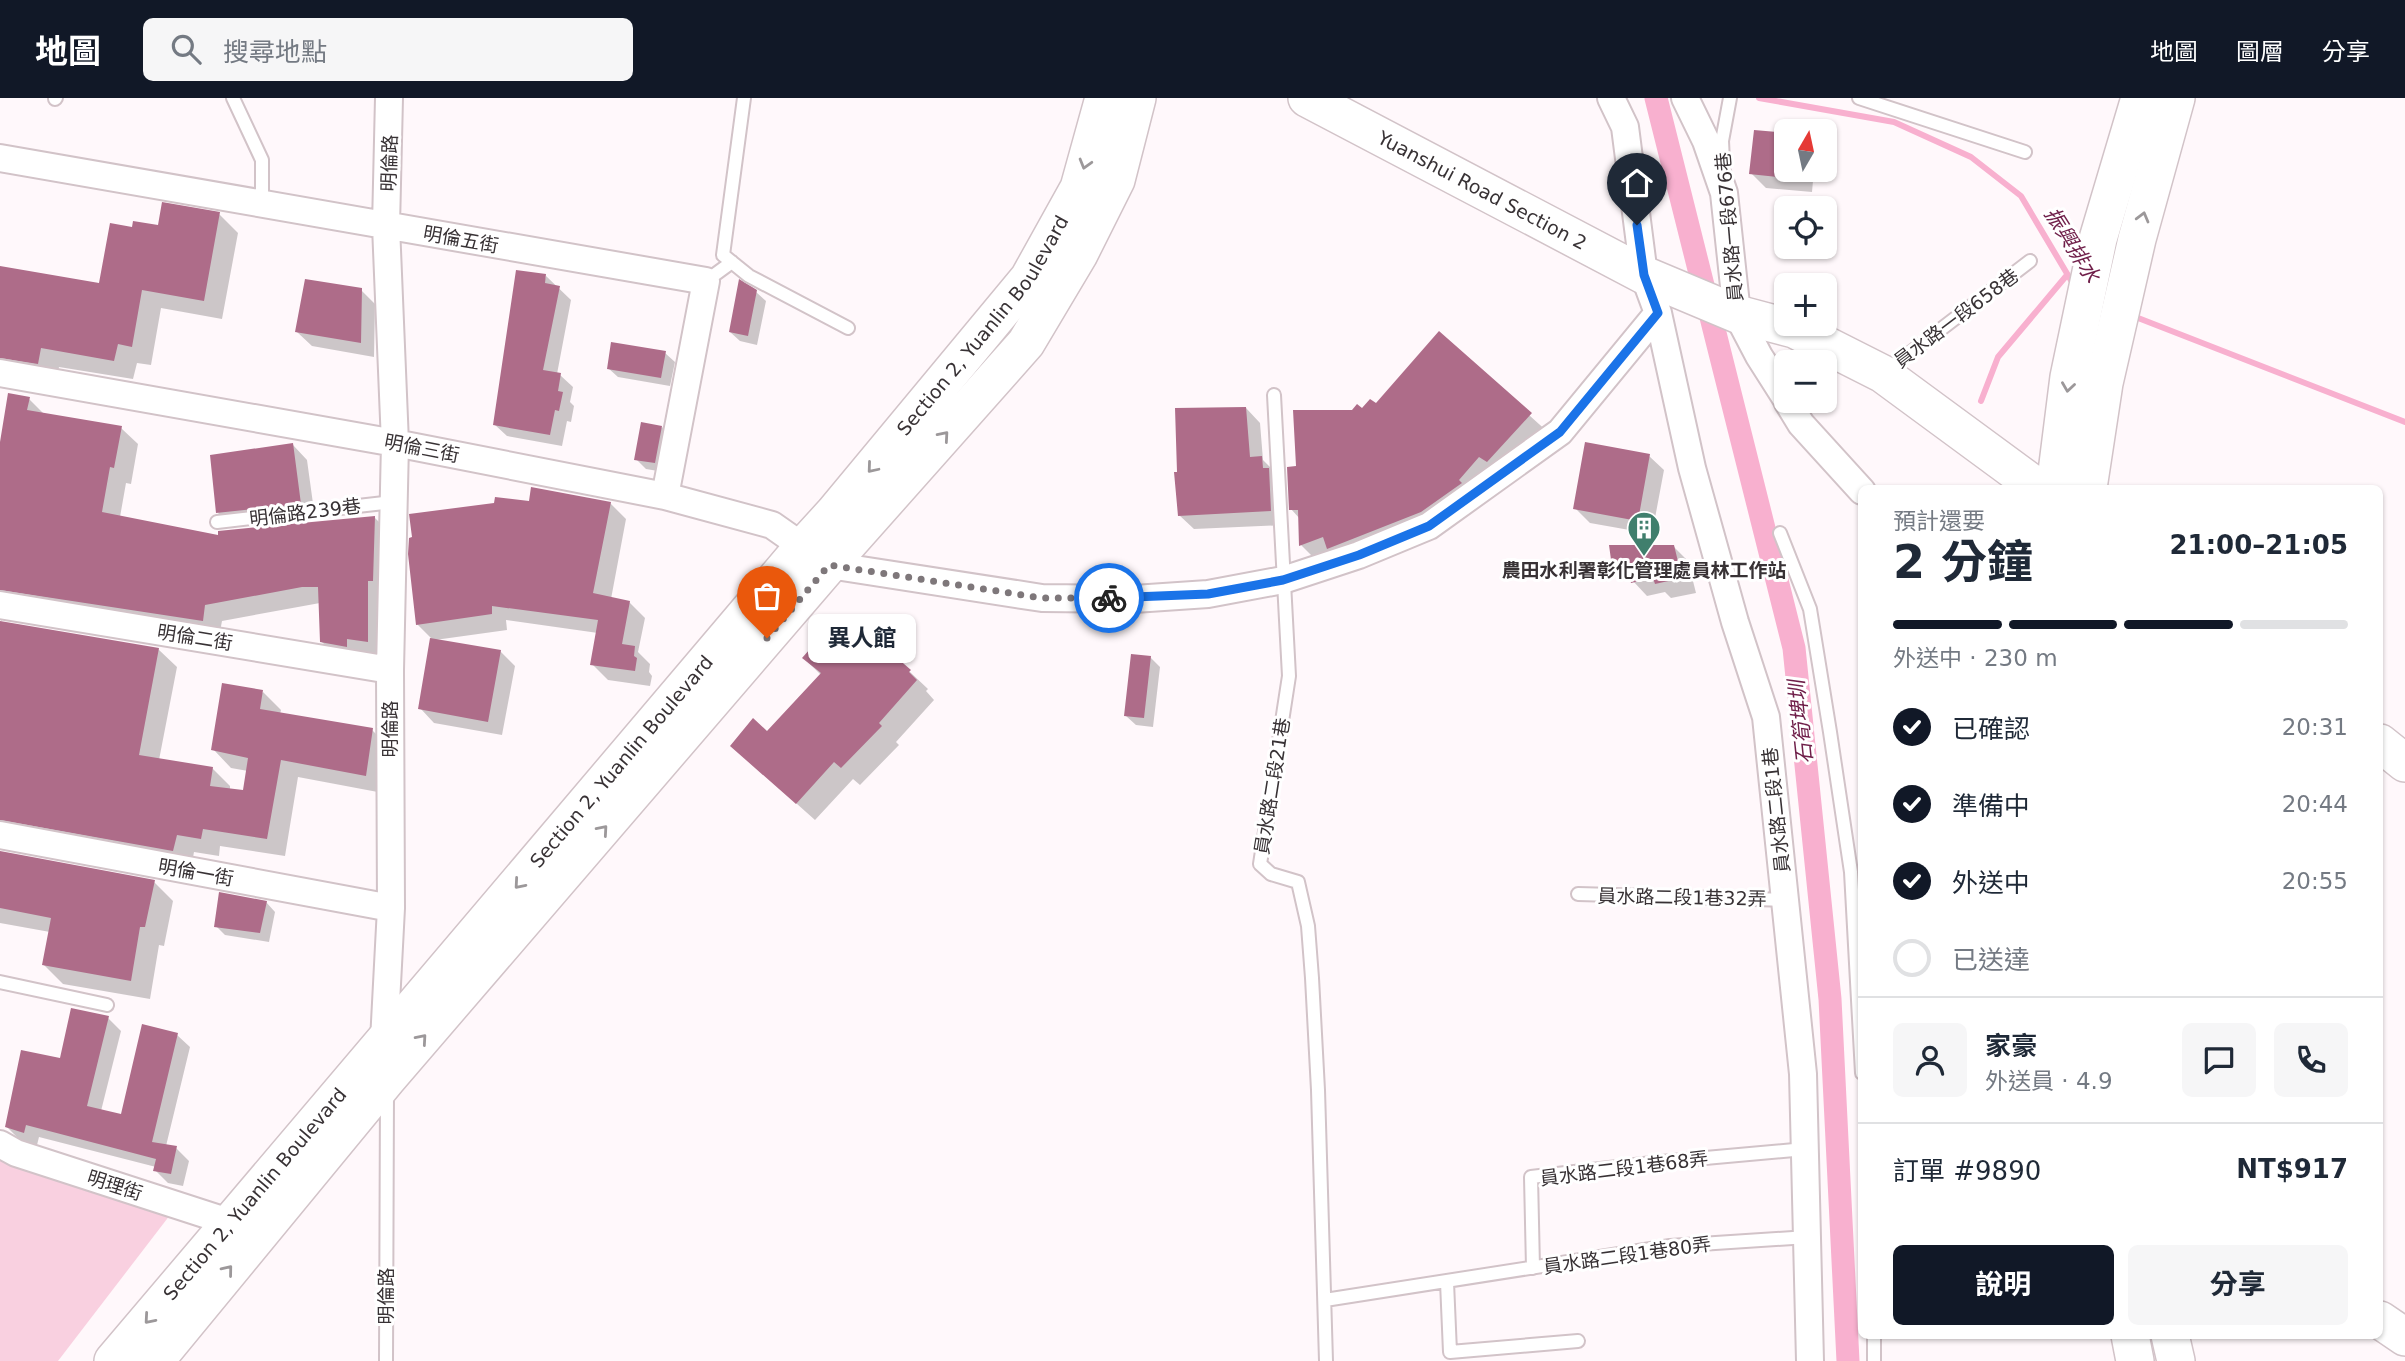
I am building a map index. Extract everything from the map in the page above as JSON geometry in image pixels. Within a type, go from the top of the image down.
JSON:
[{"type":"street","name":"明倫路","points":[[384,1041],[391,908],[390,670],[395,443],[386,226],[389,98]]},
{"type":"street","name":"Section 2, Yuanlin Boulevard","points":[[155,1361],[816,556],[834,513],[1029,278],[1079,188],[1104,98]]},
{"type":"street","points":[[1135,108],[1166,98]]},
{"type":"street","name":"Yuanshui Road Section 2","points":[[1307,98],[1644,275],[1737,314],[1794,329],[1883,374],[2034,485]]},
{"type":"street","name":"員水路二段1巷","points":[[1611,98],[1625,127],[1644,275],[1658,313],[1692,468],[1735,622],[1766,718],[1802,1074],[1810,1361]]},
{"type":"street","name":"員水路一段676巷","points":[[1685,98],[1714,141],[1724,193],[1737,314]]},
{"type":"street","points":[[2055,485],[2069,377],[2098,239],[2140,98]]},
{"type":"street","points":[[2088,485],[2104,383],[2127,283],[2176,98]]},
{"type":"street","name":"Section 2, Yuanlin Boulevard","points":[[113,1361],[529,872],[816,556],[1026,343],[1079,254],[1116,180],[1135,108]]},
{"type":"street","name":"明倫五街","points":[[0,158],[706,281]]},
{"type":"street","points":[[665,496],[706,281]]},
{"type":"street","points":[[816,556],[1042,598],[1134,598],[1208,594],[1283,580],[1359,555],[1429,526],[1560,432],[1658,313]]},
{"type":"street","points":[[1737,314],[1774,380]]},
{"type":"street","name":"明倫三街","points":[[0,373],[395,443],[665,496],[772,525],[816,556]]},
{"type":"street","points":[[1795,413],[1801,424],[1858,487]]},
{"type":"street","name":"明倫二街","points":[[0,605],[390,670]]},
{"type":"street","name":"明倫一街","points":[[0,835],[391,908]]},
{"type":"street","name":"明理街","points":[[0,1144],[16,1153],[232,1223]]},
{"type":"street","points":[[2383,1322],[2405,1337]]},
{"type":"street","points":[[2131,1339],[2134,1361]]},
{"type":"street","points":[[2171,1339],[2176,1361]]},
{"type":"lane","points":[[233,98],[262,160],[262,204]]},
{"type":"lane","points":[[744,98],[723,255],[749,276],[848,328]]},
{"type":"lane","name":"員水路一段676巷","points":[[1714,141],[1730,98]]},
{"type":"lane","points":[[1859,98],[2025,152]]},
{"type":"lane","name":"員水路一段658巷","points":[[1883,374],[2030,261]]},
{"type":"lane","points":[[706,281],[732,262]]},
{"type":"lane","name":"員水路二段21巷","points":[[1273,395],[1289,676],[1260,864],[1271,874],[1298,882],[1308,926],[1318,1090],[1326,1361]]},
{"type":"lane","name":"明倫路239巷","points":[[217,522],[393,502]]},
{"type":"lane","points":[[1780,533],[1810,609],[1851,872],[1858,1000]]},
{"type":"lane","name":"員水路二段1巷32弄","points":[[1578,894],[1785,900]]},
{"type":"lane","points":[[0,982],[107,1005]]},
{"type":"lane","name":"明倫路","points":[[384,1041],[387,1079],[386,1361]]},
{"type":"lane","name":"員水路二段1巷68弄","points":[[1533,1268],[1531,1177],[1805,1149]]},
{"type":"lane","name":"員水路二段1巷80弄","points":[[1325,1300],[1670,1246],[1808,1237]]},
{"type":"lane","points":[[1447,1282],[1450,1352],[1578,1341]]},
{"type":"lane","points":[[1874,1339],[1874,1361]]},
{"type":"shaded area","points":[[0,1154],[170,1215],[58,1361],[0,1361]]},
{"type":"building","points":[[1754,130],[1774,132],[1774,177],[1749,174]]},
{"type":"building","points":[[162,202],[220,212],[204,301],[142,290],[132,347],[118,344],[114,361],[41,348],[38,364],[0,358],[0,266],[99,283],[110,223],[132,227],[133,221],[158,225]]},
{"type":"building","points":[[516,270],[546,274],[545,283],[560,286],[543,370],[561,373],[558,391],[563,392],[559,411],[555,410],[550,435],[493,425]]},
{"type":"building","points":[[305,279],[362,288],[361,343],[295,332]]},
{"type":"building","points":[[739,279],[757,290],[748,336],[729,332]]},
{"type":"building","points":[[1439,331],[1532,413],[1487,462],[1479,457],[1459,480],[1462,483],[1421,512],[1327,549],[1323,537],[1299,546],[1298,510],[1289,510],[1287,467],[1296,466],[1293,410],[1352,410],[1357,404],[1362,408],[1370,399],[1376,403]]},
{"type":"building","points":[[611,342],[666,351],[661,378],[607,369]]},
{"type":"building","points":[[8,393],[30,397],[27,410],[122,426],[114,468],[110,467],[102,512],[218,535],[218,531],[375,516],[373,581],[368,581],[368,642],[347,639],[347,647],[320,642],[318,587],[302,587],[205,605],[203,621],[0,590],[0,442]]},
{"type":"building","points":[[1246,407],[1250,457],[1262,456],[1263,468],[1269,468],[1271,511],[1178,516],[1174,472],[1177,472],[1175,408]]},
{"type":"building","points":[[641,422],[662,426],[655,463],[634,460]]},
{"type":"building","points":[[1585,442],[1650,454],[1638,521],[1573,509]]},
{"type":"building","points":[[293,443],[301,504],[216,513],[210,455]]},
{"type":"building","points":[[531,487],[611,502],[593,593],[630,601],[622,644],[635,646],[635,671],[590,665],[598,620],[492,606],[492,614],[416,625],[408,554],[409,538],[412,537],[409,514],[494,503],[495,497],[529,501]]},
{"type":"building","name":"農田水利署彰化管理處員林工作站","points":[[1609,545],[1674,545],[1682,578],[1655,584],[1653,578],[1631,583],[1626,565],[1612,567]]},
{"type":"building","points":[[841,614],[911,670],[909,672],[917,680],[879,723],[882,726],[841,768],[834,762],[796,804],[730,746],[753,718],[767,731],[821,673],[802,658]]},
{"type":"building","points":[[0,621],[159,648],[139,755],[213,767],[210,786],[243,790],[248,758],[211,750],[222,683],[263,690],[260,709],[373,728],[366,776],[281,760],[267,839],[203,829],[201,839],[177,835],[173,851],[0,820]]},
{"type":"building","points":[[430,638],[501,650],[488,722],[418,709]]},
{"type":"building","points":[[1131,654],[1151,656],[1144,718],[1124,716]]},
{"type":"building","points":[[0,851],[155,880],[145,927],[140,927],[131,981],[42,965],[51,918],[0,908]]},
{"type":"building","points":[[219,892],[267,901],[260,933],[214,927]]},
{"type":"building","points":[[71,1008],[109,1016],[87,1106],[121,1114],[142,1024],[178,1033],[152,1142],[177,1146],[171,1174],[153,1171],[156,1159],[26,1125],[24,1133],[5,1127],[21,1050],[60,1058]]},
{"type":"waterway","name":"石筍埤圳","points":[[1656,98],[1794,648],[1830,999],[1848,1361]]},
{"type":"waterway","name":"振興排水","points":[[1759,98],[1894,122],[1971,157],[2021,196],[2075,287]]},
{"type":"waterway","points":[[1981,401],[1998,357],[2067,275]]},
{"type":"waterway","name":"振興排水","points":[[2133,316],[2405,422]]},
{"type":"way so far","points":[[767,638],[829,565],[1042,598],[1109,598]]},
{"type":"place","name":"農田水利署彰化管理處員林工作站","points":[[1644,558]]},
{"type":"place","name":"異人館","points":[[767,638]]},
{"type":"route","points":[[1109,598],[1208,594],[1283,580],[1359,555],[1429,526],[1560,432],[1658,313],[1644,275],[1637,225]]}]
